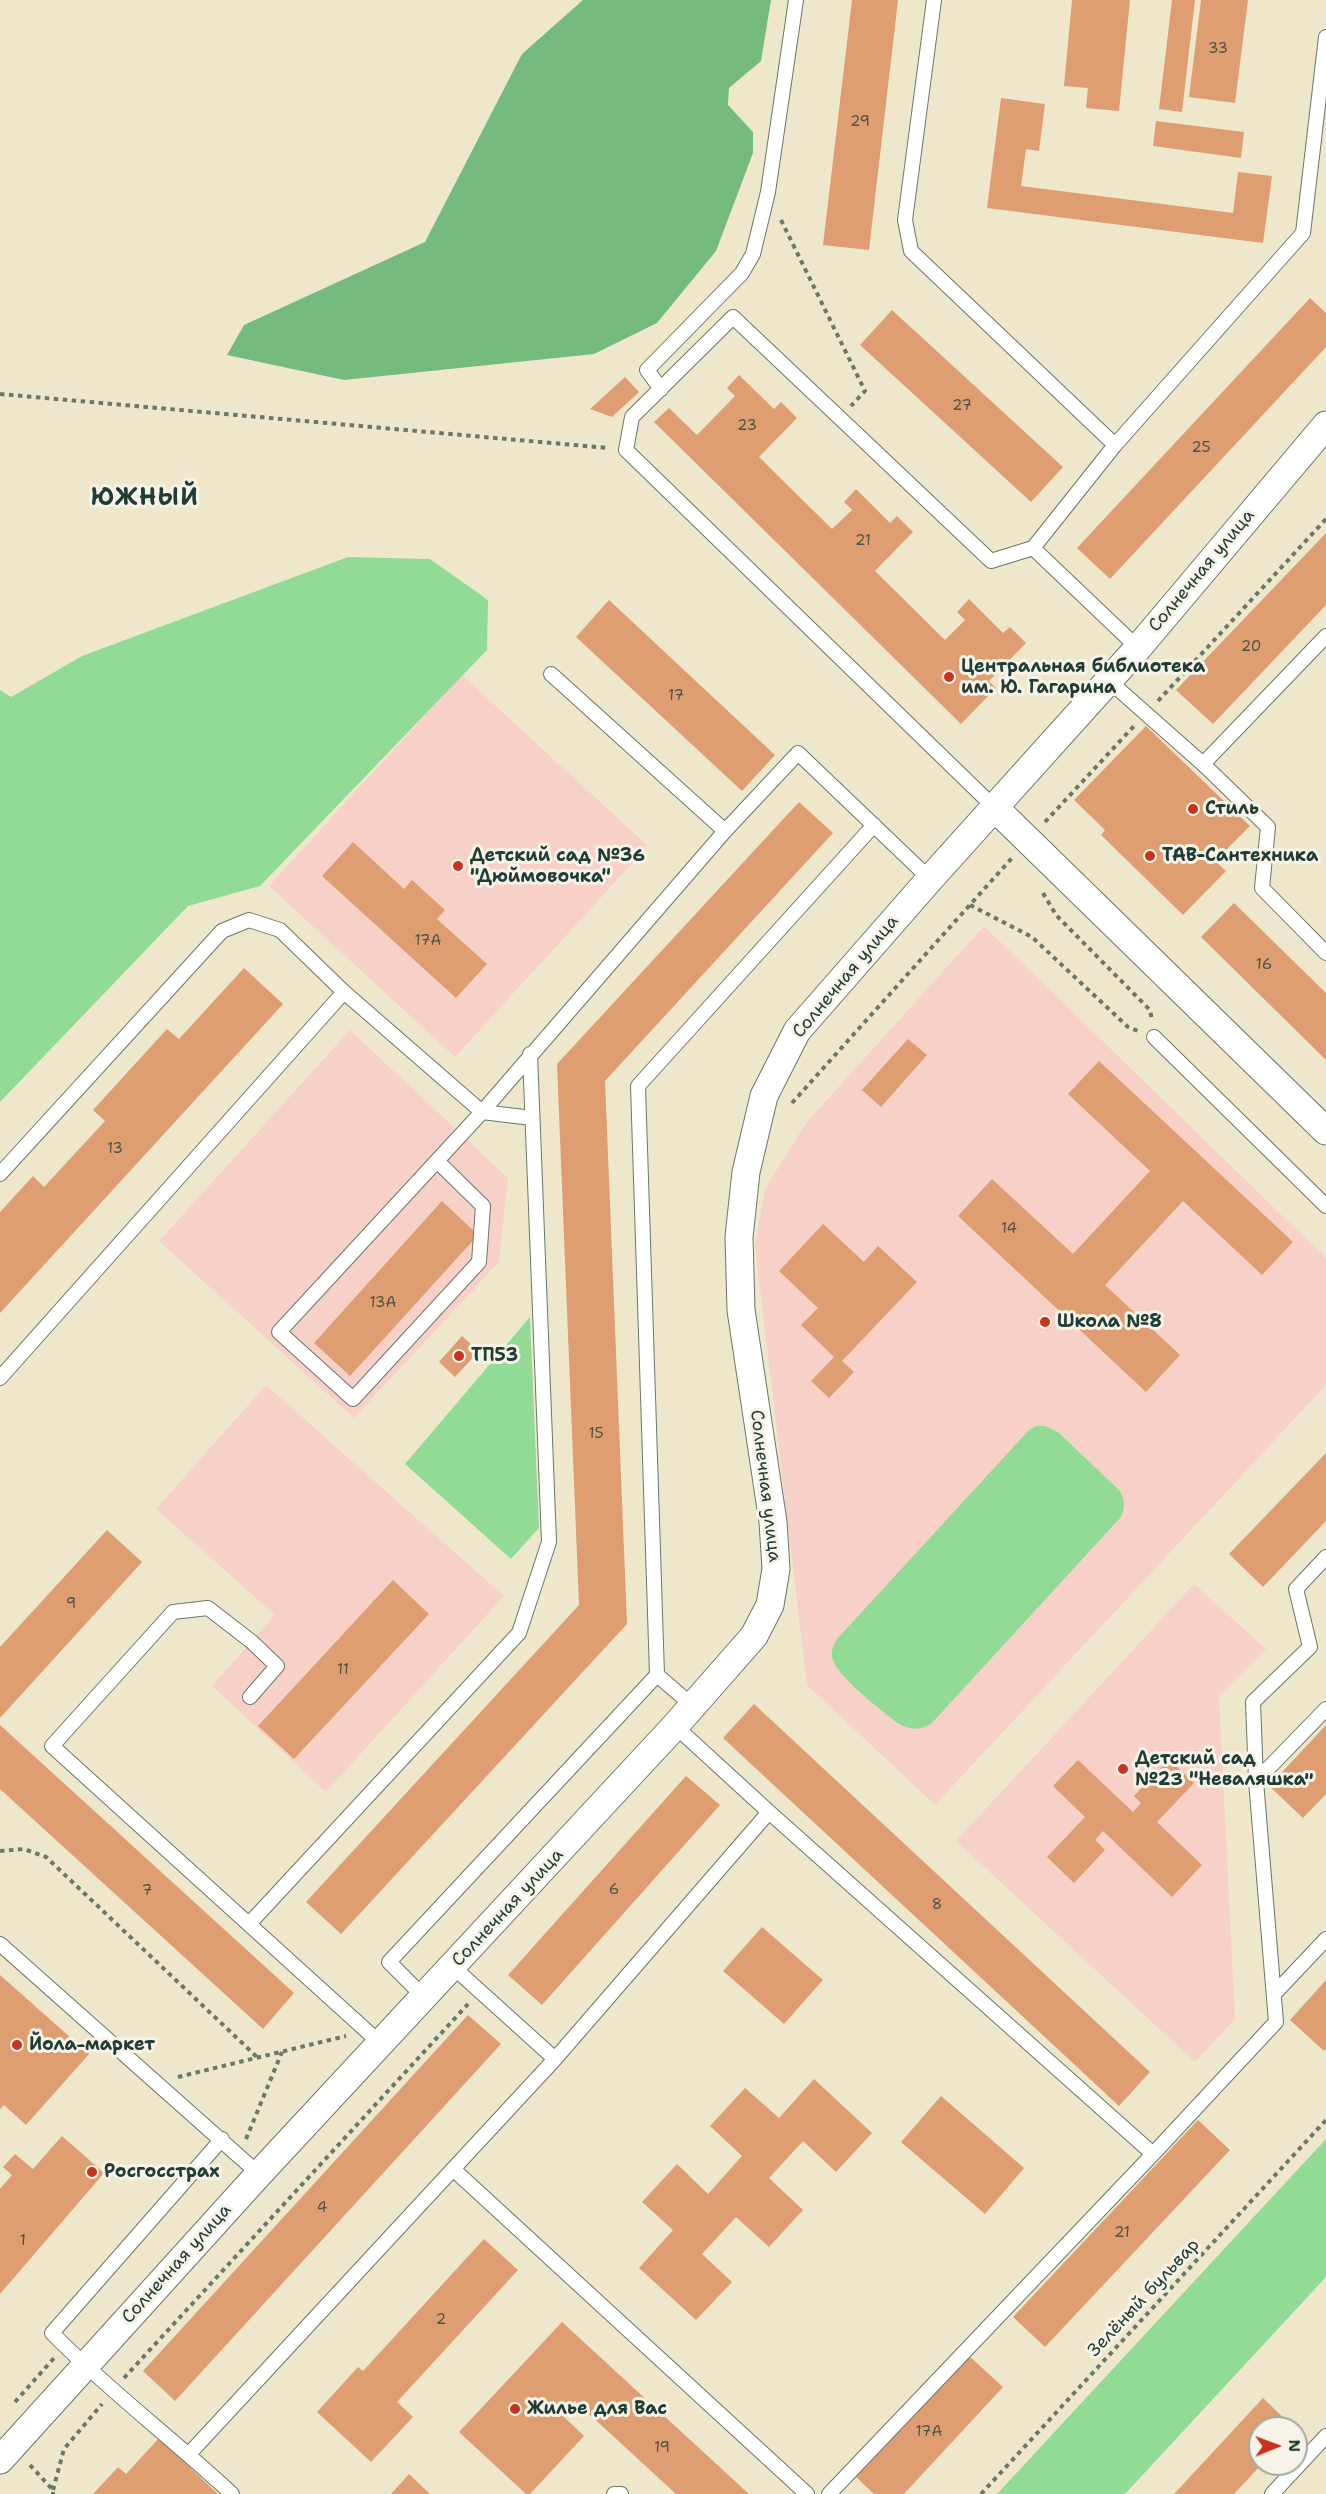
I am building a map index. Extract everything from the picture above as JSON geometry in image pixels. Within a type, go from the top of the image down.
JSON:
[{"type":"street","name":"Солнечная улица","points":[[13,2461],[84,2366],[259,2174],[374,2037],[424,1997],[453,1967],[675,1726],[754,1636],[770,1605],[776,1569],[773,1522],[741,1310],[739,1246],[746,1172],[764,1096],[797,1031],[1138,648],[1326,425]]},
{"type":"street","points":[[995,808],[1326,1131]]},
{"type":"lane","points":[[660,389],[647,370],[742,273],[753,254],[768,192],[796,0]]},
{"type":"lane","points":[[934,0],[905,220],[911,251],[1115,445]]},
{"type":"lane","points":[[995,808],[626,450],[632,417],[734,317],[991,561],[1034,548],[1115,445],[1303,232],[1326,37]]},
{"type":"lane","points":[[1034,548],[1138,648]]},
{"type":"lane","points":[[1203,764],[1326,636]]},
{"type":"lane","points":[[551,674],[725,831]]},
{"type":"lane","points":[[1108,680],[1203,764],[1268,827],[1262,888],[1326,953]]},
{"type":"lane","points":[[437,1161],[483,1206],[479,1263],[353,1399],[279,1332],[482,1112],[725,831],[798,753],[930,879]]},
{"type":"lane","points":[[424,1997],[389,1962],[657,1675],[638,1086],[874,825]]},
{"type":"lane","points":[[0,1174],[222,931],[249,920],[280,930],[344,992],[482,1112],[532,1118]]},
{"type":"lane","points":[[0,1378],[344,992]]},
{"type":"lane","points":[[1154,1037],[1326,1206]]},
{"type":"lane","points":[[249,1924],[519,1633],[549,1542],[530,1054]]},
{"type":"lane","points":[[829,2494],[1154,2154],[1276,2022],[1256,1781],[1252,1702],[1310,1647],[1296,1589],[1326,1557]]},
{"type":"lane","points":[[250,1697],[277,1666],[252,1642],[208,1608],[173,1611],[52,1746],[374,2037]]},
{"type":"lane","points":[[657,1675],[693,1706]]},
{"type":"lane","points":[[1256,1781],[1326,1708]]},
{"type":"lane","points":[[675,1726],[1154,2154]]},
{"type":"lane","points":[[189,2454],[555,2059],[769,1812]]},
{"type":"lane","points":[[1275,1993],[1326,1939]]},
{"type":"lane","points":[[0,1944],[259,2174]]},
{"type":"lane","points":[[453,1967],[555,2059]]},
{"type":"lane","points":[[222,2139],[52,2332],[84,2366],[189,2454],[232,2494]]},
{"type":"lane","points":[[453,2169],[807,2494]]},
{"type":"lane","points":[[1272,2494],[1326,2436]]},
{"type":"lane","points":[[614,2494],[621,2494]]},
{"type":"path","points":[[768,192],[865,391],[840,417]]},
{"type":"path","points":[[0,394],[626,450]]},
{"type":"path","points":[[792,1103],[1028,840],[1326,519]]},
{"type":"path","points":[[970,905],[1032,937],[1128,1027],[1154,1037],[1150,1010],[1056,915],[1040,888]]},
{"type":"path","points":[[0,1851],[24,1850],[46,1857],[258,2058]]},
{"type":"path","points":[[13,2461],[53,2492],[64,2449],[113,2391],[480,1991]]},
{"type":"path","points":[[158,2082],[282,2052],[374,2037]]},
{"type":"path","points":[[239,2154],[282,2052]]},
{"type":"path","name":"Зелёный бульвар","points":[[981,2494],[1326,2120]]},
{"type":"shaded area","name":"Детский сад №36 \"Дюймовочка\"","points":[[462,675],[648,846],[455,1057],[269,886]]},
{"type":"shaded area","name":"Школа №8","points":[[984,926],[1326,1258],[1326,1385],[935,1805],[807,1685],[755,1246],[765,1189],[806,1123]]},
{"type":"shaded area","points":[[350,1030],[508,1178],[499,1262],[354,1418],[159,1241]]},
{"type":"shaded area","points":[[266,1385],[504,1596],[326,1792],[212,1686],[275,1615],[156,1509]]},
{"type":"shaded area","name":"Детский сад №23 \"Неваляшка\"","points":[[1194,1584],[1266,1649],[1219,1696],[1235,2019],[1195,2062],[956,1841]]},
{"type":"green space","points":[[583,0],[771,0],[761,61],[729,88],[728,105],[753,132],[753,153],[716,251],[657,323],[594,354],[344,380],[227,355],[244,325],[425,242],[522,54]]},
{"type":"green space","points":[[348,557],[430,559],[488,600],[487,650],[260,886],[188,906],[0,1102],[0,690],[11,697],[82,656]]},
{"type":"green space","points":[[530,1317],[539,1528],[511,1559],[405,1464]]},
{"type":"green space","points":[[1036,1426],[1045,1426],[1058,1432],[1120,1491],[1124,1504],[1121,1517],[931,1724],[918,1729],[897,1723],[841,1674],[832,1657],[834,1645],[837,1639],[1029,1430]]},
{"type":"green space","points":[[1326,2139],[1326,2277],[1125,2494],[997,2494]]},
{"type":"building","points":[[852,0],[898,0],[869,250],[823,245]]},
{"type":"building","points":[[1072,0],[1130,0],[1119,111],[1086,108],[1088,88],[1064,86]]},
{"type":"building","points":[[1172,0],[1195,0],[1182,112],[1159,109]]},
{"type":"building","points":[[1201,0],[1248,0],[1235,103],[1189,97]]},
{"type":"building","points":[[1001,98],[1045,104],[1039,151],[1026,149],[1021,186],[1233,213],[1238,172],[1272,176],[1263,243],[987,208]]},
{"type":"building","points":[[1156,121],[1244,132],[1241,158],[1153,146]]},
{"type":"building","points":[[1310,298],[1326,313],[1326,347],[1110,579],[1077,548]]},
{"type":"building","points":[[892,310],[1063,467],[1031,502],[860,345]]},
{"type":"building","points":[[739,375],[774,409],[781,402],[797,418],[759,457],[832,529],[852,510],[844,502],[856,489],[890,523],[897,516],[913,532],[875,571],[945,640],[965,620],[957,612],[969,599],[1003,633],[1010,627],[1026,643],[989,681],[996,688],[961,724],[654,422],[669,408],[697,435],[735,396],[727,388]]},
{"type":"building","points":[[625,377],[639,392],[612,417],[590,409]]},
{"type":"building","points":[[1326,533],[1326,605],[1213,724],[1176,690]]},
{"type":"building","points":[[609,600],[775,755],[742,791],[576,637]]},
{"type":"building","points":[[1146,726],[1250,826],[1215,861],[1226,871],[1183,915],[1101,835],[1105,830],[1074,800]]},
{"type":"building","points":[[799,802],[833,833],[605,1081],[627,1624],[341,1934],[306,1902],[579,1605],[557,1064]]},
{"type":"building","points":[[353,842],[404,889],[412,880],[445,910],[437,919],[487,964],[456,998],[322,876]]},
{"type":"building","points":[[1234,903],[1326,993],[1326,1060],[1201,937]]},
{"type":"building","points":[[244,968],[283,1004],[0,1313],[0,1212],[33,1176],[44,1187],[105,1121],[93,1110],[167,1029],[179,1039]]},
{"type":"building","points":[[908,1039],[927,1055],[881,1107],[862,1090]]},
{"type":"building","points":[[1099,1061],[1293,1242],[1262,1275],[1183,1201],[1105,1285],[1180,1355],[1146,1392],[958,1216],[992,1179],[1073,1254],[1150,1171],[1068,1094]]},
{"type":"building","points":[[442,1201],[478,1235],[350,1376],[314,1343]]},
{"type":"building","points":[[823,1224],[864,1262],[878,1246],[917,1282],[842,1361],[854,1372],[829,1398],[811,1381],[834,1357],[801,1325],[818,1308],[779,1271]]},
{"type":"building","name":"ТП53","points":[[462,1336],[479,1351],[455,1377],[439,1362]]},
{"type":"building","points":[[1326,1453],[1326,1521],[1263,1587],[1229,1554]]},
{"type":"building","points":[[107,1530],[142,1562],[0,1718],[0,1647]]},
{"type":"building","points":[[393,1580],[429,1614],[294,1759],[258,1726]]},
{"type":"building","points":[[754,1704],[1150,2072],[1119,2106],[723,1738]]},
{"type":"building","points":[[0,1725],[294,1993],[263,2029],[0,1789]]},
{"type":"building","points":[[1326,1725],[1326,1794],[1303,1818],[1269,1786]]},
{"type":"building","points":[[1169,1759],[1194,1783],[1157,1822],[1202,1865],[1172,1897],[1103,1831],[1095,1840],[1105,1850],[1074,1883],[1047,1857],[1085,1817],[1053,1786],[1078,1760],[1133,1812],[1141,1803],[1134,1796]]},
{"type":"building","points":[[686,1776],[720,1805],[542,2005],[508,1975]]},
{"type":"building","points":[[762,1927],[823,1980],[784,2024],[723,1971]]},
{"type":"building","points":[[0,1975],[89,2054],[26,2125],[4,2105],[0,2109]]},
{"type":"building","points":[[1326,1980],[1326,2049],[1324,2051],[1290,2020]]},
{"type":"building","points":[[468,2015],[501,2044],[175,2401],[143,2371]]},
{"type":"building","points":[[814,2079],[872,2133],[836,2172],[803,2141],[769,2178],[803,2210],[769,2247],[736,2217],[702,2254],[732,2282],[696,2320],[639,2268],[673,2230],[642,2202],[677,2164],[708,2194],[742,2156],[710,2126],[745,2088],[779,2118]]},
{"type":"building","points":[[941,2096],[1024,2168],[985,2214],[901,2142]]},
{"type":"building","points":[[1198,2120],[1230,2150],[1045,2347],[1013,2317]]},
{"type":"building","points":[[62,2136],[104,2173],[0,2294],[0,2189],[12,2175],[3,2167],[15,2154],[33,2169]]},
{"type":"building","points":[[484,2239],[518,2270],[397,2402],[413,2417],[371,2462],[317,2412],[358,2367],[363,2371]]},
{"type":"building","points":[[562,2322],[749,2494],[676,2494],[575,2401],[562,2415],[584,2436],[530,2494],[526,2494],[459,2432]]},
{"type":"building","points":[[968,2355],[1003,2387],[904,2494],[874,2494],[856,2477]]},
{"type":"building","points":[[1263,2398],[1282,2416],[1248,2416],[1248,2476],[1251,2476],[1234,2494],[1174,2494]]},
{"type":"building","points":[[159,2438],[218,2494],[93,2494],[118,2467],[126,2474]]},
{"type":"building","points":[[409,2474],[430,2494],[391,2494]]},
{"type":"place","name":"Центральная библиотека им. Ю. Гагарина","points":[[949,677]]},
{"type":"place","name":"Стиль","points":[[1193,809]]},
{"type":"place","name":"ТАВ-Сантехника","points":[[1150,856]]},
{"type":"place","name":"Детский сад №36 \"Дюймовочка\"","points":[[458,866]]},
{"type":"place","name":"Школа №8","points":[[1045,1322]]},
{"type":"place","name":"ТП53","points":[[459,1356]]},
{"type":"place","name":"Детский сад №23 \"Неваляшка\"","points":[[1123,1769]]},
{"type":"place","name":"Йола-маркет","points":[[17,2045]]},
{"type":"place","name":"Росгосстрах","points":[[92,2172]]},
{"type":"place","name":"Жилье для Вас","points":[[515,2409]]},
{"type":"district","name":"ЮЖНЫЙ","points":[[145,499]]}]
